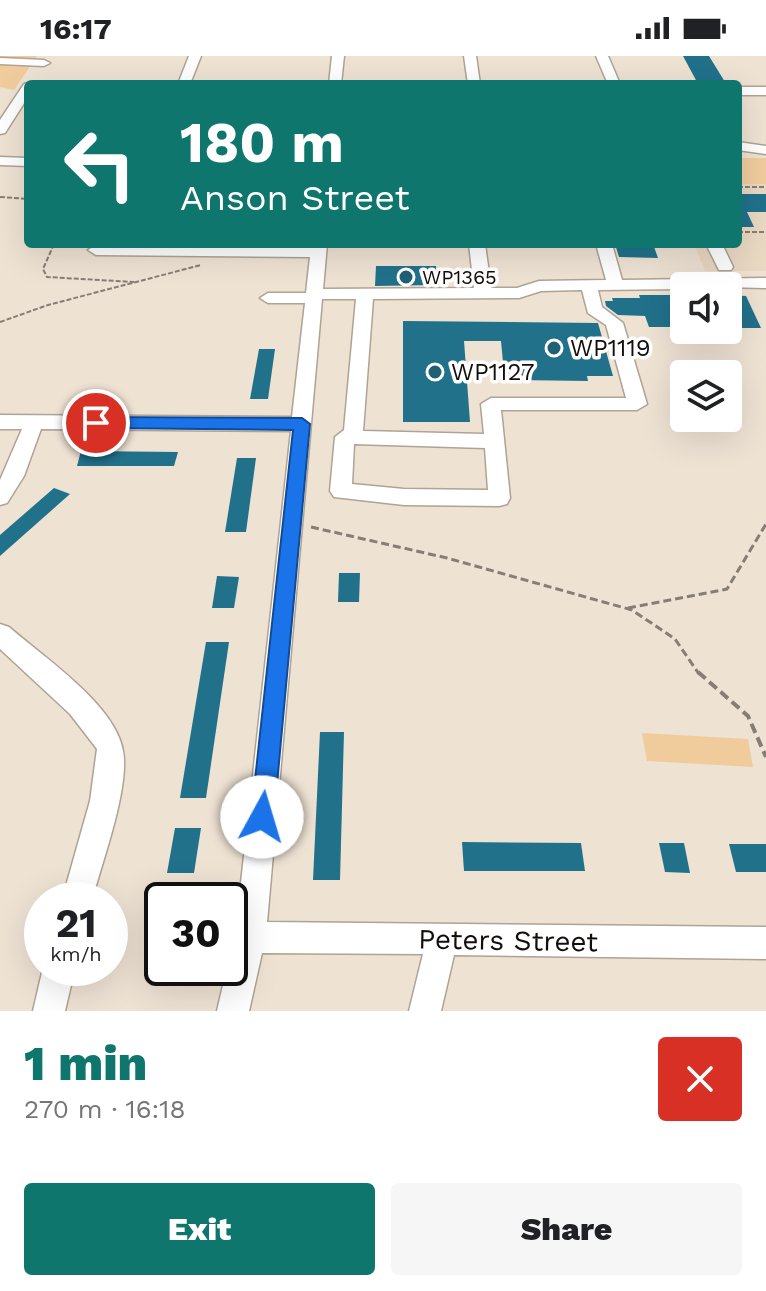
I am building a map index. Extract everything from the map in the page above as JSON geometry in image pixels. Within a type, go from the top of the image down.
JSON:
[{"type":"street","points":[[186,80],[195,56]]},
{"type":"street","points":[[335,80],[338,56]]},
{"type":"street","points":[[470,56],[473,80]]},
{"type":"street","points":[[602,56],[612,80]]},
{"type":"street","points":[[0,61],[46,59]]},
{"type":"street","points":[[32,80],[46,59]]},
{"type":"street","points":[[742,91],[766,91]]},
{"type":"street","points":[[2,124],[24,93]]},
{"type":"street","points":[[742,147],[766,150]]},
{"type":"street","points":[[0,161],[24,162]]},
{"type":"street","points":[[96,250],[219,253],[319,248],[250,937],[233,1011]]},
{"type":"street","points":[[477,248],[483,293]]},
{"type":"street","points":[[605,248],[615,284]]},
{"type":"street","points":[[716,248],[725,267]]},
{"type":"street","points":[[268,298],[519,293],[539,286],[766,283]]},
{"type":"street","points":[[495,441],[345,437],[341,491],[404,497],[499,498],[495,441],[491,404],[637,404],[614,323],[594,309],[589,285]]},
{"type":"street","points":[[353,437],[365,296]]},
{"type":"street","points":[[0,422],[302,424]]},
{"type":"street","points":[[0,497],[14,476],[34,422]]},
{"type":"street","points":[[0,634],[97,723],[110,750],[104,794],[82,882]]},
{"type":"street","name":"Peters Street","points":[[250,937],[766,943]]},
{"type":"street","points":[[425,1011],[442,940]]},
{"type":"street","points":[[49,1011],[55,986]]},
{"type":"path","points":[[742,187],[766,187]]},
{"type":"path","points":[[0,197],[24,199]]},
{"type":"path","points":[[742,232],[766,232]]},
{"type":"path","points":[[52,248],[43,269],[47,277],[137,282]]},
{"type":"path","points":[[0,322],[48,305],[137,282],[219,253]]},
{"type":"path","points":[[292,523],[447,558],[624,608],[675,639],[701,677],[748,716],[766,757]]},
{"type":"path","points":[[624,608],[727,589],[766,524]]},
{"type":"shaded area","points":[[0,56],[37,56],[14,90],[0,87]]},
{"type":"shaded area","points":[[742,158],[766,158],[766,271],[705,271],[696,248],[742,248]]},
{"type":"shaded area","points":[[742,158],[766,158],[766,184],[742,184]]},
{"type":"shaded area","points":[[642,733],[748,739],[753,767],[647,761]]},
{"type":"building","points":[[683,56],[709,56],[724,80],[696,80]]},
{"type":"building","points":[[742,194],[766,194],[766,212],[747,212],[754,227],[742,227]]},
{"type":"building","points":[[616,248],[654,248],[658,258],[619,257]]},
{"type":"building","name":"WP1365","points":[[376,266],[436,266],[436,285],[375,286]]},
{"type":"building","points":[[639,295],[670,295],[670,327],[649,327],[645,316],[618,315],[606,306],[605,301],[640,298]]},
{"type":"building","points":[[742,296],[746,296],[761,328],[742,328]]},
{"type":"building","points":[[403,321],[598,323],[613,376],[587,376],[588,381],[516,380],[515,373],[504,373],[501,341],[464,341],[470,422],[403,422]]},
{"type":"building","points":[[259,349],[275,349],[268,399],[250,399]]},
{"type":"building","points":[[81,451],[178,452],[174,466],[77,466]]},
{"type":"building","points":[[237,458],[256,458],[246,532],[225,532]]},
{"type":"building","points":[[54,488],[70,494],[0,556],[0,535]]},
{"type":"building","points":[[339,573],[360,573],[359,602],[338,602]]},
{"type":"building","points":[[217,576],[239,577],[234,608],[212,608]]},
{"type":"building","points":[[206,642],[229,642],[206,798],[180,798]]},
{"type":"building","points":[[320,732],[344,732],[340,880],[313,880]]},
{"type":"building","points":[[175,828],[201,828],[194,873],[167,873]]},
{"type":"building","points":[[462,842],[581,843],[585,871],[464,871]]},
{"type":"building","points":[[659,843],[684,843],[690,873],[665,872]]},
{"type":"building","points":[[729,844],[766,844],[766,872],[736,872]]},
{"type":"place","name":"WP1365","points":[[406,277]]},
{"type":"place","name":"WP1119","points":[[554,348]]},
{"type":"place","name":"WP1127","points":[[435,372]]},
{"type":"route","points":[[96,423],[302,424],[262,817]]}]
